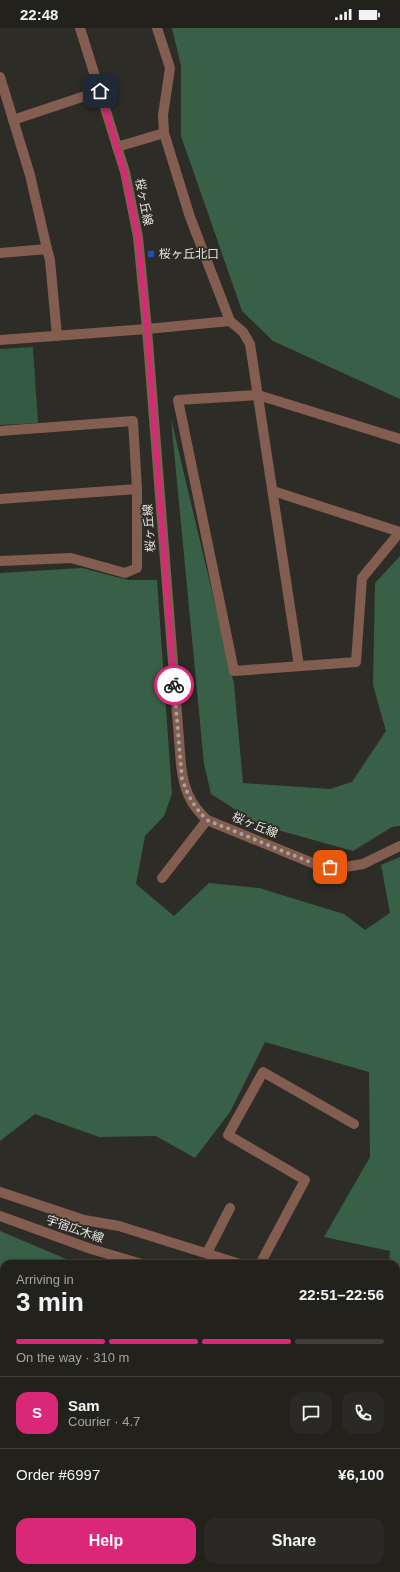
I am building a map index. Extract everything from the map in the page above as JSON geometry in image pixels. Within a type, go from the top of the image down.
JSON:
[{"type":"street","name":"桜ヶ丘線","points":[[80,28],[117,147],[132,204],[138,237],[147,329],[181,765],[187,793],[195,808],[207,820],[322,867],[339,868],[363,864],[400,846]]},
{"type":"street","points":[[157,28],[170,68],[163,115],[164,133],[190,217],[230,321],[243,332],[250,344],[299,666]]},
{"type":"street","points":[[0,77],[39,207],[50,260],[57,336]]},
{"type":"street","points":[[13,120],[100,91]]},
{"type":"street","points":[[117,147],[164,133]]},
{"type":"street","points":[[0,253],[48,249]]},
{"type":"street","points":[[0,340],[230,321]]},
{"type":"street","points":[[273,491],[400,532],[362,578],[356,662],[234,671],[178,400],[258,395],[400,439]]},
{"type":"street","points":[[0,431],[133,421],[137,489],[136,568],[125,573],[71,558],[0,561]]},
{"type":"street","points":[[0,499],[137,489]]},
{"type":"street","points":[[162,878],[207,820]]},
{"type":"street","points":[[262,1260],[305,1180],[228,1135],[263,1072],[354,1124]]},
{"type":"street","points":[[0,1192],[84,1220],[119,1226],[228,1260]]},
{"type":"street","points":[[208,1253],[230,1208]]},
{"type":"street","name":"宇宿広木線","points":[[0,1216],[91,1249],[128,1260]]},
{"type":"green space","points":[[172,28],[400,28],[400,399],[273,341],[242,311],[181,136],[181,66]]},
{"type":"green space","points":[[33,347],[38,423],[0,425],[0,349]]},
{"type":"green space","points":[[171,419],[234,684],[243,783],[330,789],[352,782],[386,731],[373,685],[375,583],[400,556],[400,826],[392,827],[353,851],[260,825],[211,794],[204,764]]},
{"type":"green space","points":[[82,568],[128,580],[157,580],[172,794],[164,816],[145,836],[136,884],[174,916],[209,883],[259,888],[344,914],[365,930],[390,913],[381,865],[400,857],[400,1260],[389,1260],[390,1251],[324,1237],[370,1157],[369,1072],[265,1042],[230,1112],[195,1158],[156,1136],[99,1137],[35,1114],[0,1141],[0,573]]},
{"type":"green space","points":[[0,1231],[69,1260],[0,1260]]},
{"type":"way so far","points":[[174,685],[182,779],[195,808],[207,820],[322,867],[330,867]]},
{"type":"place","name":"桜ヶ丘北口","points":[[151,254]]},
{"type":"route","points":[[100,91],[124,172],[138,237],[147,329],[174,685]]}]
